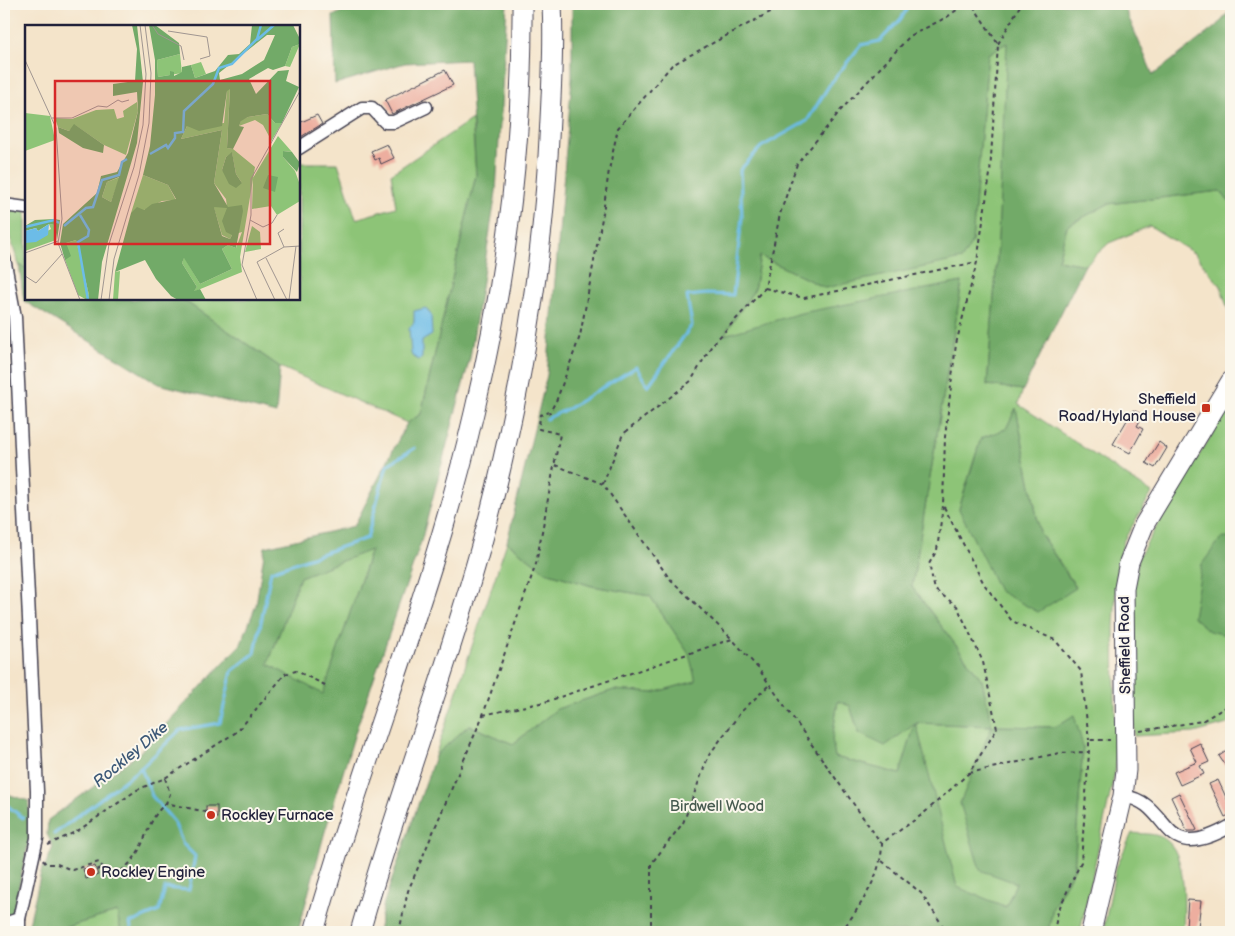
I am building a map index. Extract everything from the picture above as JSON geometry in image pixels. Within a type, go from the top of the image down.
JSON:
[{"type":"highway","points":[[314,932],[348,815],[431,563],[474,414],[496,303],[511,207],[517,132],[522,4]]},
{"type":"highway","points":[[360,932],[380,860],[483,540],[512,420],[532,312],[542,238],[551,97],[552,4]]},
{"type":"highway","name":"Sheffield Road","points":[[1091,932],[1123,796],[1126,770],[1124,588],[1129,562],[1144,525],[1231,381]]},
{"type":"street","points":[[300,147],[362,108],[372,108],[384,122],[394,122],[426,107]]},
{"type":"street","points":[[4,205],[25,208]]},
{"type":"street","points":[[4,258],[15,317],[37,791],[34,854],[19,926],[4,924]]},
{"type":"street","points":[[1123,796],[1142,803],[1178,838],[1195,841],[1231,826]]},
{"type":"path","points":[[772,4],[774,10]]},
{"type":"path","points":[[398,932],[408,891],[483,715],[536,564],[560,434],[539,429],[540,414],[550,412],[557,399],[580,336],[618,128],[672,65],[774,10],[795,4]]},
{"type":"path","points":[[603,484],[623,434],[692,381],[712,345],[765,288],[780,214],[797,164],[840,111],[910,36],[947,17],[965,4]]},
{"type":"path","points":[[972,4],[998,44]]},
{"type":"path","points":[[984,4],[996,7],[1008,4]]},
{"type":"path","points":[[882,843],[924,814],[969,773],[997,729],[983,662],[957,606],[935,590],[929,564],[937,550],[943,506],[945,437],[956,344],[977,262],[990,174],[998,44],[1021,4]]},
{"type":"path","points":[[765,288],[804,298],[977,262]]},
{"type":"path","points":[[555,465],[603,484],[669,578],[758,668],[768,686],[882,843],[882,861],[860,905],[841,932]]},
{"type":"path","points":[[943,506],[984,584],[1012,621],[1055,640],[1081,671],[1089,740],[1081,862],[1058,911],[1054,932]]},
{"type":"path","points":[[483,715],[545,702],[732,640]]},
{"type":"path","points":[[165,778],[170,794],[166,803],[157,811],[148,826],[144,840],[134,859],[120,872],[106,872],[99,862],[72,870],[56,864],[46,864],[34,854],[79,830],[137,790],[165,778],[238,731],[285,674],[296,671],[324,685]]},
{"type":"path","points":[[651,932],[651,864],[683,823],[708,754],[741,712],[768,686]]},
{"type":"path","points":[[1089,740],[1126,738],[1134,732],[1202,721],[1231,704]]},
{"type":"path","points":[[969,773],[1059,753],[1089,752]]},
{"type":"path","points":[[166,803],[206,812]]},
{"type":"path","points":[[882,861],[921,893],[947,932]]},
{"type":"path","points":[[97,870],[103,867]]},
{"type":"green space","points":[[357,4],[507,4],[496,192],[470,358],[421,542],[356,730],[324,835],[298,932],[121,932],[117,912],[63,928],[64,932],[27,932],[42,868],[46,864],[53,847],[47,834],[48,820],[138,754],[241,644],[256,605],[265,547],[354,526],[407,423],[421,414],[476,175],[469,60],[405,63],[335,84],[333,16]],"holes":[[[371,550],[323,694],[268,664],[300,577]]]},
{"type":"green space","name":"Birdwell Wood","points":[[572,4],[1123,4],[1153,75],[1219,24],[1231,9],[1231,204],[1220,191],[1108,204],[1067,226],[1058,260],[1085,265],[1023,390],[987,385],[997,259],[1007,43],[988,54],[972,242],[962,259],[825,288],[760,256],[754,290],[724,335],[801,313],[962,282],[912,587],[982,680],[992,726],[1055,727],[1074,715],[1083,746],[1074,869],[1053,907],[1048,932],[378,932],[384,902],[435,756],[469,725],[513,744],[557,709],[614,690],[653,693],[696,681],[689,654],[650,596],[592,586],[546,572],[507,542],[547,375],[572,78]],"holes":[[[838,701],[850,706],[859,733],[885,746],[915,724],[900,774],[835,757],[832,739]],[[916,723],[992,726],[960,803],[980,870],[1016,883],[1006,907],[957,887]]]},
{"type":"green space","points":[[1008,42],[997,259],[987,385],[1023,390],[1018,404],[1152,493],[1124,540],[1117,569],[1114,628],[1116,767],[1080,932],[1048,932],[1053,907],[1074,869],[1083,746],[1055,727],[992,726],[982,680],[912,587],[962,282],[723,335],[754,290],[760,256],[825,288],[972,241],[988,53]],"holes":[[[1016,408],[1040,533],[1076,587],[959,509],[981,438],[1006,429]]]},
{"type":"green space","points":[[472,119],[476,175],[421,414],[407,423],[280,367],[183,300],[300,300],[300,163],[338,163],[356,219],[396,207],[391,174]]},
{"type":"green space","points":[[1220,191],[1231,204],[1231,320],[1221,287],[1195,254],[1150,226],[1109,243],[1085,265],[1058,260],[1067,226],[1108,204]]},
{"type":"green space","points":[[4,210],[25,211],[25,268],[19,265],[4,219]]},
{"type":"green space","points":[[19,265],[25,268],[25,300],[183,300],[280,367],[276,414],[159,384],[24,301]]},
{"type":"green space","points":[[1231,402],[1231,723],[1194,733],[1134,736],[1133,591],[1139,556]]},
{"type":"green space","points":[[1016,408],[1040,533],[1076,588],[1038,612],[999,591],[959,509],[981,438],[1006,429]]},
{"type":"green space","points":[[1222,537],[1231,538],[1231,636],[1209,631],[1193,617],[1202,564]]},
{"type":"green space","points":[[507,542],[546,572],[592,586],[650,596],[689,654],[696,681],[653,693],[614,690],[557,709],[513,744],[469,725],[435,756]]},
{"type":"green space","points":[[371,549],[323,695],[268,664],[300,577]]},
{"type":"green space","points":[[838,701],[850,706],[859,733],[916,723],[992,726],[1016,883],[1007,907],[957,888],[916,724],[900,774],[835,757],[832,739]]},
{"type":"green space","points":[[4,793],[29,801],[29,840],[13,913],[4,915]]},
{"type":"green space","points":[[1132,833],[1160,836],[1171,845],[1177,855],[1183,881],[1183,932],[1103,932],[1116,868]]},
{"type":"green space","points":[[117,912],[121,932],[64,932],[63,928]]},
{"type":"water","points":[[426,308],[431,315],[432,335],[422,341],[422,358],[419,360],[412,356],[411,353],[409,329],[414,322],[414,311]]},
{"type":"building","points":[[445,70],[453,85],[392,114],[385,100]]},
{"type":"building","points":[[317,115],[322,124],[300,137],[300,123]]},
{"type":"building","points":[[387,144],[394,158],[381,164],[379,158],[375,160],[371,151]]},
{"type":"building","points":[[1133,410],[1143,415],[1137,426],[1143,429],[1130,453],[1113,444]]},
{"type":"building","points":[[1159,442],[1167,448],[1155,468],[1146,463]]},
{"type":"building","points":[[1200,743],[1209,762],[1200,766],[1204,774],[1180,785],[1174,772],[1197,762],[1190,748]]},
{"type":"building","points":[[1231,748],[1231,774],[1219,756]]},
{"type":"building","points":[[1218,780],[1231,808],[1231,814],[1225,817],[1209,784]]},
{"type":"building","points":[[1179,793],[1197,830],[1195,831],[1187,831],[1171,797]]},
{"type":"building","name":"Rockley Furnace","points":[[206,806],[217,806],[217,818],[206,818]]},
{"type":"building","name":"Rockley Engine","points":[[95,866],[98,875],[86,879],[83,869]]},
{"type":"building","points":[[1188,900],[1201,901],[1198,927],[1186,926]]},
{"type":"waterway","name":"Rockley Dike","points":[[546,419],[569,408],[636,367],[648,386],[692,325],[687,296],[707,294],[733,295],[742,217],[740,170],[761,147],[807,121],[830,84],[861,45],[880,41],[904,14],[908,4]]},
{"type":"waterway","name":"Rockley Dike","points":[[54,834],[141,768],[180,730],[220,723],[232,671],[255,653],[271,571],[367,538],[387,465],[415,448]]},
{"type":"waterway","points":[[132,932],[130,923],[159,911],[165,888],[189,890],[195,856],[183,844],[174,822],[152,796],[141,768]]},
{"type":"waterway","name":"Rockley Dike","points":[[4,803],[23,818]]},
{"type":"place","name":"Sheffield Road/Hyland House","points":[[1206,408]]},
{"type":"place","name":"Rockley Furnace","points":[[211,815]]},
{"type":"place","name":"Rockley Engine","points":[[91,872]]}]
